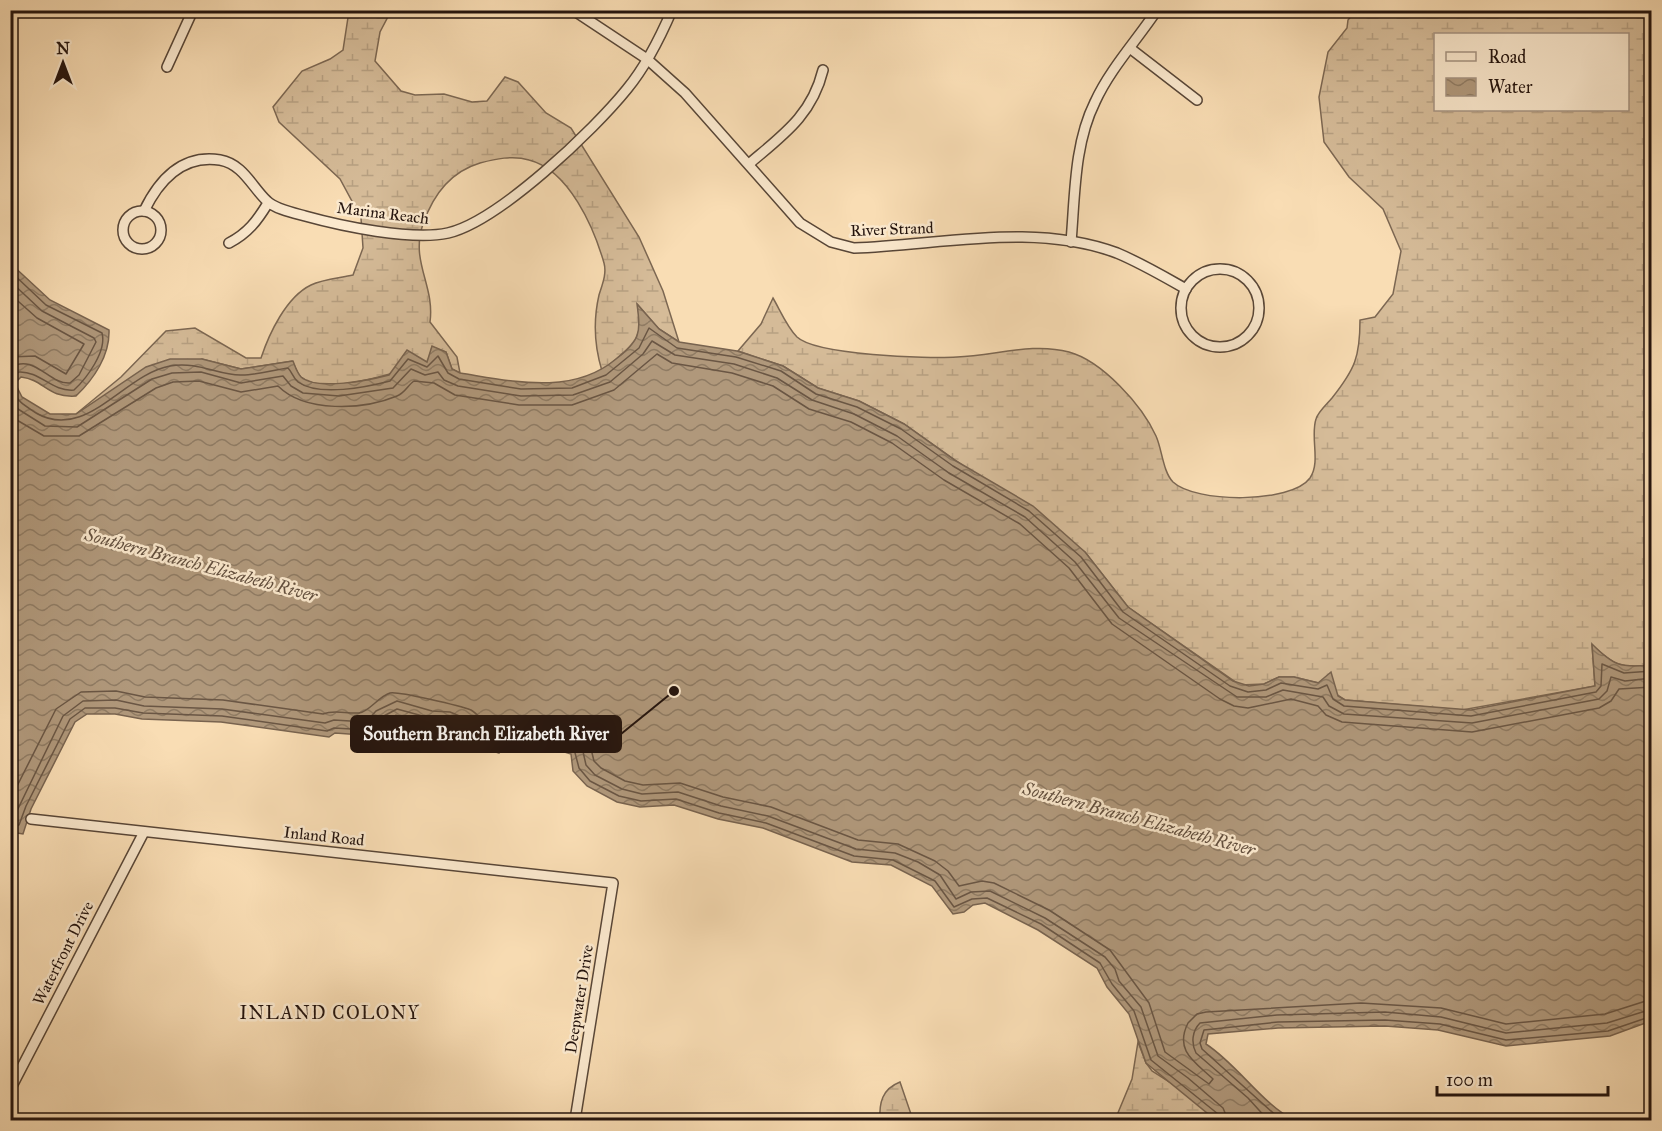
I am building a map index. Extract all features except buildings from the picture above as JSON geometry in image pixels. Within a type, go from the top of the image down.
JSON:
[{"type":"street","points":[[167,67],[193,10]]},
{"type":"street","name":"River Strand","points":[[573,10],[647,59],[706,113],[800,223],[816,234],[854,248],[1034,237],[1071,242],[1116,253],[1186,289]]},
{"type":"street","name":"Marina Reach","points":[[144,211],[155,189],[173,170],[194,161],[222,160],[235,166],[268,203],[304,216],[410,234],[450,233],[500,206],[534,181],[603,117],[627,90],[647,59],[672,10]]},
{"type":"street","points":[[1071,242],[1083,132],[1095,101],[1157,10]]},
{"type":"street","points":[[1131,49],[1197,100]]},
{"type":"street","points":[[750,163],[805,113],[816,95],[823,70]]},
{"type":"street","points":[[229,243],[243,236],[254,226],[268,203]]},
{"type":"street","points":[[144,211],[155,217],[161,234],[155,244],[138,249],[127,242],[123,230],[132,214],[144,211]]},
{"type":"street","points":[[1209,270],[1230,270],[1239,274],[1247,280],[1257,297],[1258,308],[1254,327],[1239,341],[1230,345],[1220,347],[1201,342],[1186,328],[1183,318],[1181,308],[1186,289],[1192,280],[1209,270]]},
{"type":"street","name":"Inland Road","points":[[31,819],[613,883]]},
{"type":"street","name":"Waterfront Drive","points":[[10,1090],[144,832]]},
{"type":"street","name":"Deepwater Drive","points":[[575,1120],[613,883]]},
{"type":"green space","points":[[1356,10],[1540,10],[1556,14],[1572,10],[1651,11],[1651,665],[1625,666],[1619,664],[1592,645],[1595,686],[1462,710],[1345,700],[1319,683],[1294,677],[1279,677],[1264,684],[1240,685],[1128,607],[1085,552],[904,424],[859,401],[818,388],[783,366],[738,351],[761,324],[773,298],[797,337],[826,348],[848,352],[922,357],[971,356],[1041,348],[1069,352],[1095,365],[1131,398],[1156,436],[1170,478],[1184,489],[1201,494],[1243,498],[1284,493],[1300,486],[1310,478],[1315,465],[1314,426],[1317,416],[1340,388],[1355,362],[1359,344],[1360,320],[1375,317],[1393,294],[1401,251],[1383,209],[1349,177],[1324,142],[1319,97],[1328,52],[1347,28],[1348,20]]},
{"type":"green space","points":[[349,11],[391,11],[380,32],[375,61],[401,91],[415,95],[444,94],[472,102],[487,101],[505,77],[518,82],[546,113],[571,128],[639,237],[663,291],[679,342],[659,329],[638,305],[640,328],[634,344],[602,371],[597,352],[595,324],[605,267],[594,234],[578,202],[556,175],[529,160],[504,158],[469,167],[451,179],[438,194],[427,213],[420,238],[419,250],[431,309],[430,322],[457,357],[460,373],[452,369],[446,352],[432,347],[428,362],[363,380],[327,384],[312,382],[301,377],[292,361],[241,369],[202,359],[76,414],[121,377],[166,331],[195,328],[246,358],[261,358],[280,317],[294,298],[311,285],[321,281],[353,275],[363,248],[361,218],[340,179],[279,122],[273,107],[302,71],[330,59],[343,50]]},
{"type":"green space","points":[[1138,1042],[1146,1063],[1152,1071],[1179,1088],[1219,1120],[1115,1120],[1132,1079]]},
{"type":"green space","points":[[900,1082],[913,1120],[880,1120],[880,1108],[885,1093]]},
{"type":"water","name":"Southern Branch Elizabeth River","points":[[10,263],[50,300],[109,330],[107,348],[100,366],[76,396],[52,392],[36,382],[21,377],[15,383],[22,397],[50,414],[76,414],[146,367],[170,359],[202,359],[241,369],[293,361],[301,377],[309,381],[331,384],[357,382],[389,375],[407,350],[427,362],[432,346],[446,352],[452,369],[460,373],[521,382],[561,382],[599,371],[630,347],[638,330],[637,304],[659,329],[679,342],[737,351],[783,366],[818,388],[859,401],[904,424],[956,461],[1033,506],[1085,552],[1128,607],[1233,681],[1249,686],[1264,684],[1279,677],[1294,677],[1318,683],[1331,672],[1338,696],[1345,700],[1471,710],[1595,686],[1592,644],[1618,664],[1651,665],[1651,1021],[1610,1036],[1506,1046],[1438,1030],[1385,1026],[1278,1028],[1208,1034],[1206,1044],[1229,1062],[1271,1104],[1294,1120],[1219,1120],[1212,1117],[1146,1063],[1129,1014],[1107,987],[1097,968],[1038,930],[985,903],[973,905],[964,912],[953,914],[932,886],[891,865],[852,862],[763,828],[718,819],[674,805],[640,807],[617,802],[587,786],[573,771],[571,754],[539,744],[532,749],[503,743],[499,753],[473,745],[462,731],[446,725],[430,725],[396,715],[377,730],[376,736],[335,733],[329,737],[221,722],[87,714],[75,722],[31,809],[23,834],[11,832]]},
{"type":"place","name":"Southern Branch Elizabeth River","points":[[674,691]]},
{"type":"district","name":"INLAND COLONY","points":[[330,1013]]}]
